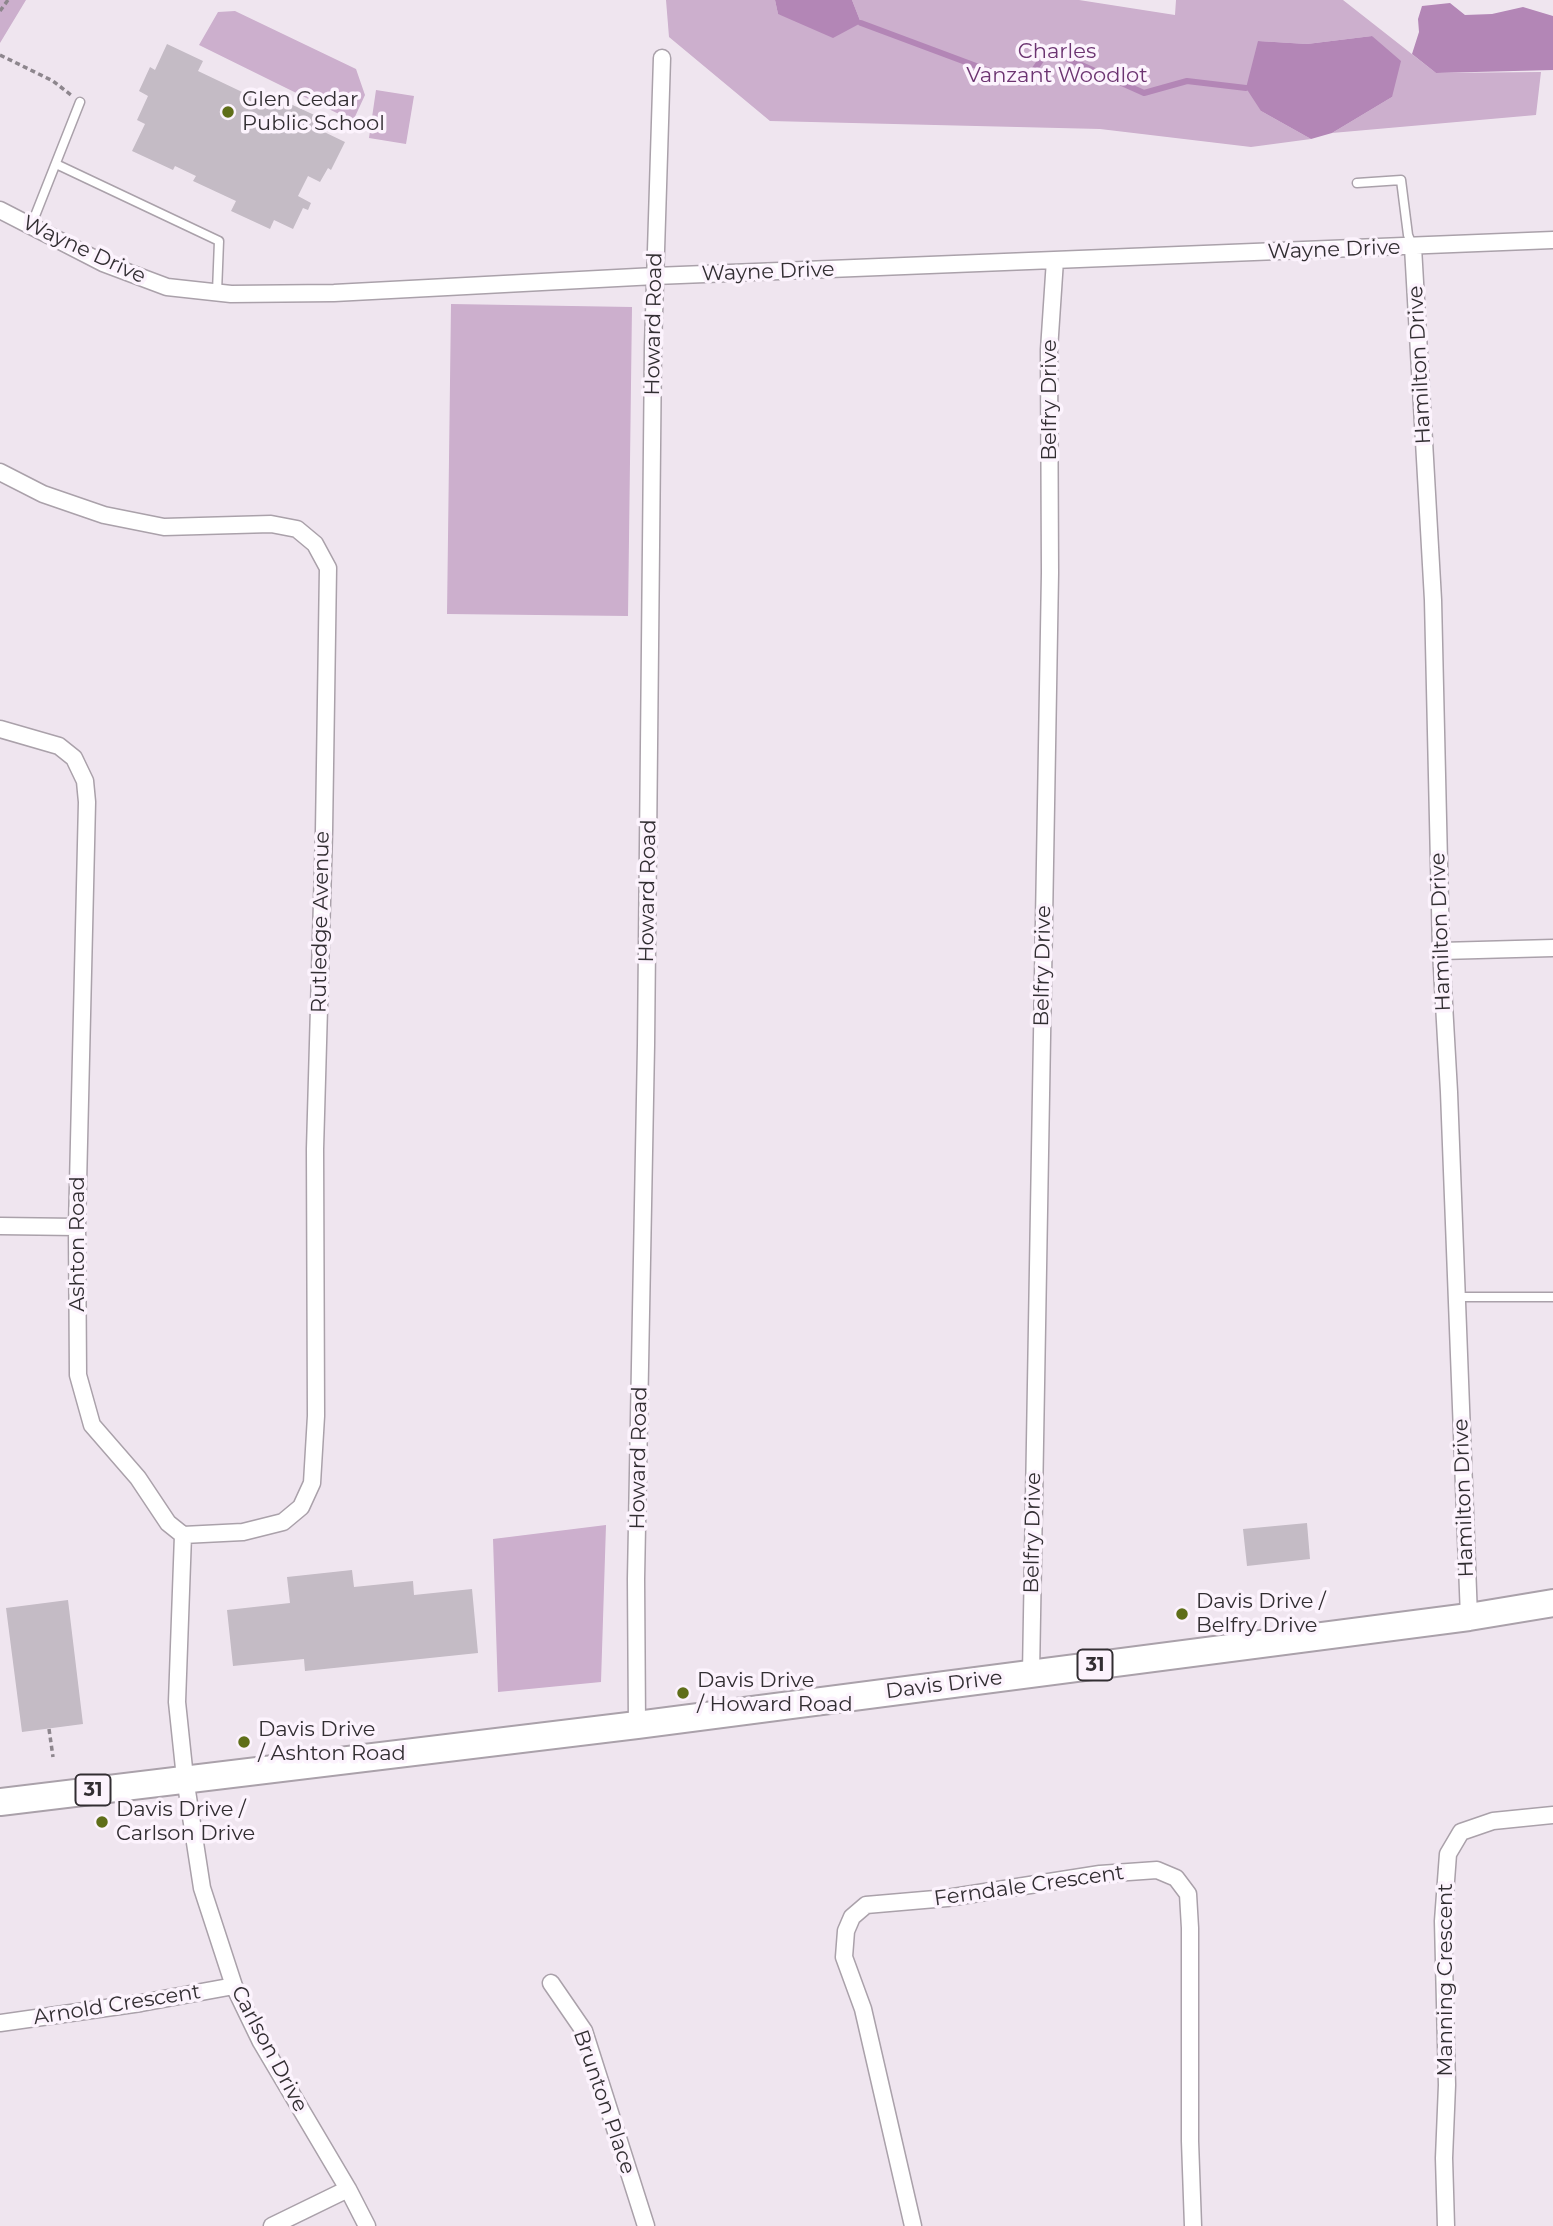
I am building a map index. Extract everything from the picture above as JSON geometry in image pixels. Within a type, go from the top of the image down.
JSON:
[{"type":"main road","name":"Davis Drive","points":[[0,1802],[637,1725],[1469,1617],[1553,1603]]},
{"type":"street","name":"Howard Road","points":[[637,1725],[636,1579],[646,1059],[655,276],[662,58]]},
{"type":"street","name":"Wayne Drive","points":[[0,210],[103,263],[167,287],[217,292],[334,293],[655,276],[1553,240]]},
{"type":"street","name":"Hamilton Drive","points":[[1413,247],[1433,600],[1441,951],[1469,1617]]},
{"type":"street","name":"Belfry Drive","points":[[1031,1674],[1050,573],[1049,351],[1055,260]]},
{"type":"street","name":"Rutledge Avenue","points":[[0,472],[43,494],[104,515],[164,527],[271,524],[297,529],[315,544],[328,568],[315,1149],[316,1416],[312,1483],[301,1507],[283,1522],[243,1532],[183,1535]]},
{"type":"street","name":"Ashton Road","points":[[0,729],[59,746],[75,758],[85,781],[87,802],[78,1227],[78,1375],[92,1425],[138,1478],[168,1522],[183,1535]]},
{"type":"street","points":[[1441,951],[1553,948]]},
{"type":"street","points":[[0,1226],[78,1227]]},
{"type":"street","points":[[183,1535],[177,1702],[186,1778]]},
{"type":"street","name":"Carlson Drive","points":[[186,1778],[202,1888],[234,1986],[261,2042],[367,2226]]},
{"type":"street","name":"Manning Crescent","points":[[1446,2226],[1444,2158],[1447,2085],[1443,1921],[1448,1854],[1461,1832],[1493,1821],[1553,1815]]},
{"type":"street","name":"Ferndale Crescent","points":[[913,2226],[863,2008],[844,1957],[846,1931],[852,1917],[866,1905],[947,1898],[1100,1874],[1157,1870],[1176,1878],[1188,1894],[1193,2226]]},
{"type":"street","name":"Brunton Place","points":[[551,1983],[584,2031],[646,2226]]},
{"type":"street","name":"Arnold Crescent","points":[[0,2023],[131,2005],[234,1986]]},
{"type":"street","points":[[272,2226],[348,2189]]},
{"type":"lane","points":[[31,226],[80,102]]},
{"type":"lane","points":[[56,164],[219,241],[217,292]]},
{"type":"lane","points":[[1357,183],[1401,180],[1408,235],[1413,247]]},
{"type":"lane","points":[[1457,1297],[1553,1297]]},
{"type":"path","points":[[0,11],[8,0]]},
{"type":"path","points":[[0,55],[53,81],[80,102]]},
{"type":"path","points":[[49,1729],[53,1757]]},
{"type":"green space","points":[[0,0],[26,0],[0,43]]},
{"type":"green space","name":"Charles Vanzant Woodlot","points":[[666,0],[775,0],[778,14],[861,23],[852,0],[1079,0],[1175,15],[1176,0],[1343,0],[1436,73],[1541,72],[1536,115],[1332,133],[1392,97],[1372,36],[1307,44],[1258,41],[1261,111],[1311,139],[1251,147],[1100,129],[770,121],[669,37]]},
{"type":"green space","points":[[235,11],[356,69],[365,95],[353,121],[199,45],[218,12]]},
{"type":"green space","points":[[376,90],[414,96],[406,144],[369,138]]},
{"type":"green space","points":[[451,304],[632,307],[628,616],[447,614]]},
{"type":"green space","points":[[606,1525],[601,1682],[498,1692],[493,1539]]},
{"type":"shaded area","points":[[775,0],[852,0],[861,23],[833,38],[778,14]]},
{"type":"shaded area","points":[[1450,3],[1465,15],[1492,14],[1523,7],[1553,16],[1553,70],[1436,73],[1412,54],[1419,32],[1418,19],[1422,6]]},
{"type":"shaded area","points":[[1372,36],[1401,61],[1392,97],[1332,133],[1311,139],[1261,111],[1246,88],[1258,41],[1307,44]]},
{"type":"building","points":[[167,44],[203,61],[198,71],[280,110],[284,101],[323,119],[318,129],[345,142],[331,170],[328,168],[320,182],[308,176],[298,196],[311,203],[308,210],[303,208],[293,229],[274,220],[270,229],[231,211],[236,201],[193,181],[196,176],[175,166],[173,170],[132,151],[145,124],[137,120],[148,96],[139,91],[150,67],[155,70]]},
{"type":"building","points":[[1307,1523],[1310,1559],[1247,1566],[1243,1529]]},
{"type":"building","points":[[352,1570],[354,1587],[413,1581],[414,1595],[472,1589],[478,1653],[305,1671],[304,1659],[233,1666],[227,1610],[290,1603],[287,1577]]},
{"type":"building","points":[[68,1600],[83,1724],[22,1732],[6,1608]]},
{"type":"waterway","points":[[861,23],[995,73],[1030,76],[1048,50],[1144,93],[1187,81],[1246,88]]},
{"type":"place","name":"Glen Cedar Public School","points":[[228,112]]},
{"type":"place","name":"Davis Drive / Belfry Drive","points":[[1182,1614]]},
{"type":"place","name":"Davis Drive / Howard Road","points":[[683,1693]]},
{"type":"place","name":"Davis Drive / Ashton Road","points":[[244,1742]]},
{"type":"place","name":"Davis Drive / Carlson Drive","points":[[102,1822]]}]
